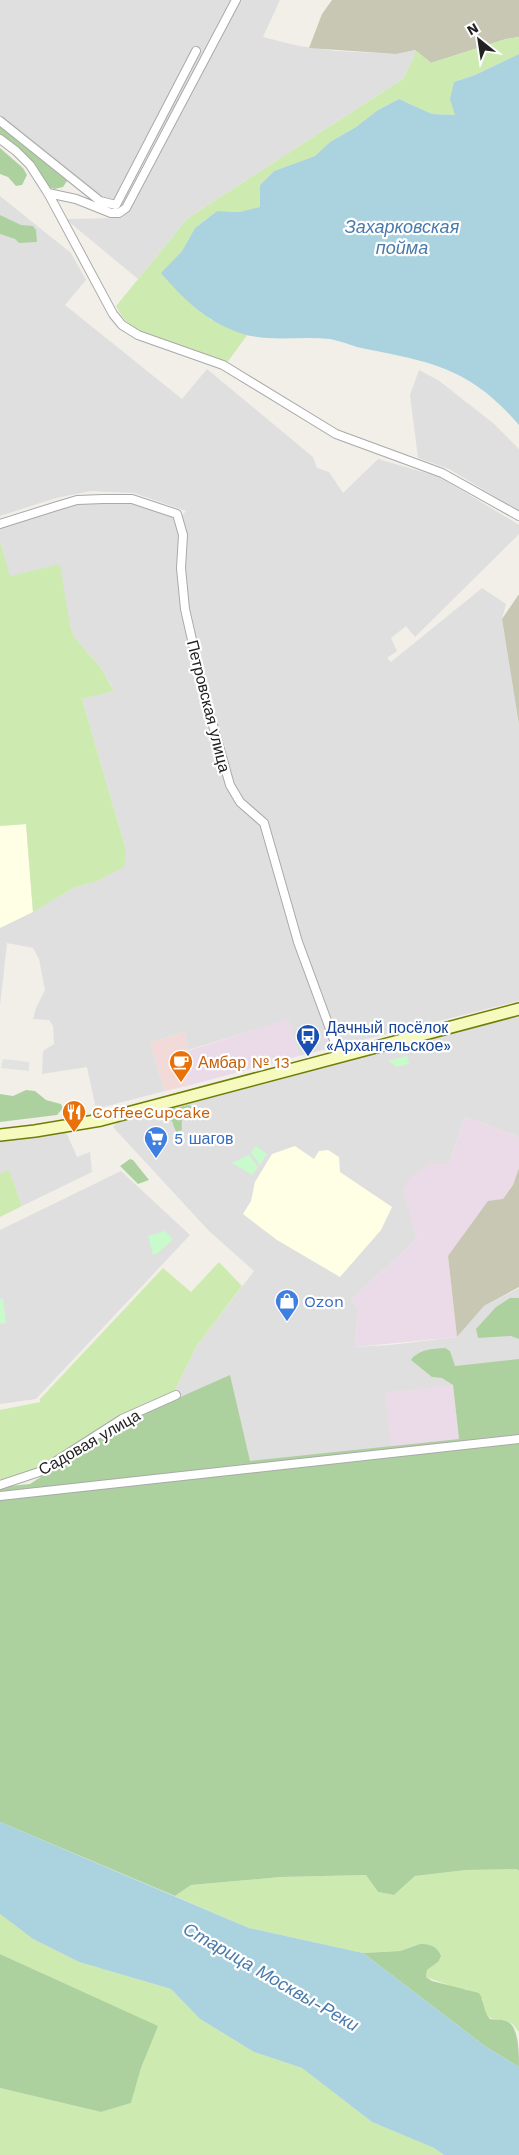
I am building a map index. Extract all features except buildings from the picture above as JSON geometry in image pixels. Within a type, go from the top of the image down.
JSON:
[{"type":"street","points":[[48,193],[76,199],[112,213],[119,213],[126,208],[236,0]]},
{"type":"street","points":[[0,121],[100,201],[116,205],[196,51]]},
{"type":"street","points":[[0,139],[23,157],[48,193],[113,314],[128,330],[223,365],[336,434],[442,473],[519,516]]},
{"type":"street","points":[[76,199],[85,188]]},
{"type":"street","name":"Петровская улица","points":[[0,524],[77,500],[102,498],[132,499],[170,510],[177,514],[183,535],[181,568],[185,609],[205,698],[230,785],[240,802],[264,823],[298,942],[340,1056]]},
{"type":"street","points":[[0,1135],[34,1132],[101,1120],[519,1009]]},
{"type":"street","name":"Садовая улица","points":[[0,1485],[39,1472],[122,1419],[176,1394]]},
{"type":"street","points":[[0,1496],[519,1439]]},
{"type":"shaded area","points":[[0,0],[280,0],[263,37],[299,46],[336,51],[396,54],[415,50],[415,61],[406,71],[403,79],[188,218],[138,279],[68,221],[68,219],[122,218],[225,26],[219,25],[118,209],[108,207],[88,197],[0,124]]},
{"type":"shaded area","points":[[332,0],[519,0],[519,37],[506,39],[431,63],[415,50],[396,54],[309,48],[322,14]]},
{"type":"shaded area","points":[[0,196],[71,253],[86,280],[65,305],[182,399],[207,369],[313,457],[317,468],[329,472],[343,493],[378,459],[440,477],[519,525],[519,534],[415,637],[406,626],[391,638],[397,651],[387,658],[391,662],[482,588],[506,604],[502,619],[519,726],[519,1001],[299,1056],[288,1020],[188,1050],[184,1032],[150,1043],[165,1091],[96,1109],[87,1067],[42,1074],[43,1051],[54,1044],[53,1026],[49,1020],[33,1019],[45,990],[39,959],[33,948],[7,943],[0,1006],[0,826],[26,824],[33,911],[73,888],[89,883],[126,850],[82,699],[114,690],[101,668],[75,638],[70,626],[9,576],[0,541],[0,526],[81,502],[133,501],[181,517],[186,511],[134,493],[91,491],[56,498],[0,516]]},
{"type":"shaded area","points":[[419,370],[438,380],[493,423],[519,449],[519,511],[449,469],[418,458],[410,395]]},
{"type":"shaded area","points":[[519,594],[519,725],[502,619]]},
{"type":"shaded area","points":[[26,824],[33,912],[0,928],[0,826]]},
{"type":"shaded area","points":[[519,1016],[519,1137],[465,1117],[449,1164],[404,1190],[417,1239],[351,1300],[359,1310],[355,1347],[390,1345],[457,1337],[484,1306],[519,1288],[519,1378],[386,1393],[392,1446],[0,1822],[177,1398],[174,1392],[196,1347],[254,1271],[209,1231],[113,1127],[118,1121]]},
{"type":"shaded area","points":[[288,1019],[299,1056],[187,1086],[178,1054]]},
{"type":"shaded area","points":[[184,1032],[188,1050],[178,1054],[187,1086],[165,1091],[150,1043]]},
{"type":"shaded area","points":[[3,1059],[29,1062],[29,1071],[1,1068]]},
{"type":"shaded area","points":[[465,1117],[519,1137],[519,1168],[513,1185],[503,1199],[448,1256],[457,1337],[355,1347],[359,1310],[351,1300],[417,1239],[404,1191],[410,1178],[429,1164],[449,1164]]},
{"type":"shaded area","points":[[66,1132],[77,1157],[90,1152],[92,1172],[22,1206],[9,1171],[0,1174],[0,1140]]},
{"type":"shaded area","points":[[295,1146],[314,1159],[319,1151],[328,1150],[339,1157],[340,1172],[392,1207],[381,1230],[340,1277],[277,1240],[243,1214],[251,1201],[255,1182],[272,1154]]},
{"type":"shaded area","points":[[519,1168],[519,1287],[484,1306],[457,1337],[448,1256],[488,1201],[503,1199],[513,1185]]},
{"type":"shaded area","points":[[121,1171],[190,1235],[36,1399],[0,1404],[0,1230]]},
{"type":"shaded area","points":[[453,1385],[459,1439],[392,1446],[385,1393]]},
{"type":"green space","points":[[519,37],[519,54],[475,75],[454,82],[456,115],[432,114],[399,99],[378,110],[356,127],[330,142],[315,156],[274,171],[260,185],[261,207],[239,212],[217,211],[195,228],[182,251],[162,273],[211,320],[248,334],[226,364],[198,351],[162,341],[140,332],[123,317],[116,306],[188,218],[403,79],[414,58],[415,50],[431,63],[506,39]]},
{"type":"green space","points":[[0,127],[67,181],[63,187],[55,189],[48,187],[30,159],[0,135]]},
{"type":"green space","points":[[0,148],[23,168],[27,175],[22,185],[16,186],[8,177],[0,174]]},
{"type":"green space","points":[[0,215],[21,225],[33,226],[36,230],[37,242],[19,243],[15,239],[0,234]]},
{"type":"green space","points":[[0,541],[10,576],[60,564],[70,626],[75,638],[101,668],[114,691],[82,699],[126,850],[124,867],[97,881],[73,888],[33,912],[26,824],[0,826]]},
{"type":"green space","points":[[407,1056],[409,1064],[397,1067],[388,1061]]},
{"type":"green space","points":[[26,1090],[35,1091],[46,1100],[61,1104],[63,1108],[57,1115],[0,1122],[0,1094],[13,1096]]},
{"type":"green space","points":[[189,1105],[192,1107],[183,1117],[182,1130],[176,1132],[172,1121],[163,1114],[165,1110]]},
{"type":"green space","points":[[256,1146],[267,1154],[260,1165],[251,1153]]},
{"type":"green space","points":[[249,1155],[258,1167],[252,1175],[232,1163]]},
{"type":"green space","points":[[130,1159],[133,1160],[149,1180],[138,1184],[120,1166]]},
{"type":"green space","points":[[9,1170],[22,1206],[0,1217],[0,1174]]},
{"type":"green space","points":[[165,1231],[173,1239],[158,1253],[153,1255],[148,1236]]},
{"type":"green space","points":[[219,1262],[242,1286],[196,1347],[174,1392],[40,1468],[0,1480],[0,1410],[40,1402],[40,1399],[163,1268],[191,1292]]},
{"type":"green space","points":[[510,1298],[519,1298],[519,1339],[511,1336],[478,1338],[476,1329],[496,1307]]},
{"type":"green space","points":[[0,1299],[3,1299],[6,1323],[0,1324]]},
{"type":"green space","points":[[445,1348],[450,1351],[455,1366],[519,1359],[519,1871],[517,1869],[466,1870],[415,1876],[394,1895],[378,1892],[366,1875],[281,1877],[191,1885],[175,1896],[0,1822],[0,1487],[30,1484],[124,1422],[230,1375],[250,1461],[459,1439],[453,1385],[442,1378],[432,1377],[411,1360],[422,1352]]},
{"type":"green space","points":[[517,1869],[519,1871],[519,2032],[511,2023],[488,2016],[483,1999],[466,1989],[459,1989],[426,1977],[427,1970],[438,1962],[420,1944],[400,1951],[363,1953],[249,1928],[175,1896],[191,1885],[282,1877],[366,1875],[378,1892],[394,1895],[415,1876],[466,1870]]},
{"type":"green space","points":[[0,1914],[33,1939],[79,1962],[171,1989],[200,2019],[254,2052],[302,2068],[372,2122],[434,2148],[444,2155],[0,2155],[0,2088],[101,2112],[131,2103],[141,2068],[157,2026],[0,1954]]},
{"type":"green space","points":[[420,1944],[433,1946],[441,1956],[438,1962],[427,1970],[426,1977],[432,1981],[479,1993],[490,2019],[504,2020],[514,2028],[519,2054],[519,2067],[486,2047],[363,1953],[400,1951]]},
{"type":"green space","points":[[0,1954],[158,2026],[141,2068],[131,2103],[101,2112],[0,2088]]},
{"type":"water","name":"Захарковская пойма","points":[[519,54],[519,425],[502,406],[468,380],[432,364],[330,339],[264,338],[243,334],[230,329],[198,310],[161,273],[182,251],[195,228],[217,211],[239,212],[260,207],[260,185],[274,171],[315,156],[330,142],[356,127],[378,110],[399,99],[432,114],[455,115],[450,99],[454,82],[475,75]]},
{"type":"water","name":"Старица Москвы-Реки","points":[[0,1822],[249,1928],[363,1953],[486,2047],[519,2067],[519,2155],[444,2155],[434,2148],[372,2122],[302,2068],[254,2052],[200,2019],[171,1989],[79,1962],[33,1939],[0,1914]]},
{"type":"place","name":"Дачный посёлок «Архангельское»","points":[[308,1057]]},
{"type":"place","name":"Амбар № 13","points":[[181,1083]]},
{"type":"place","name":"CoffeeCupcake","points":[[74,1133]]},
{"type":"place","name":"5 шагов","points":[[156,1159]]},
{"type":"place","name":"Ozon","points":[[287,1322]]}]
